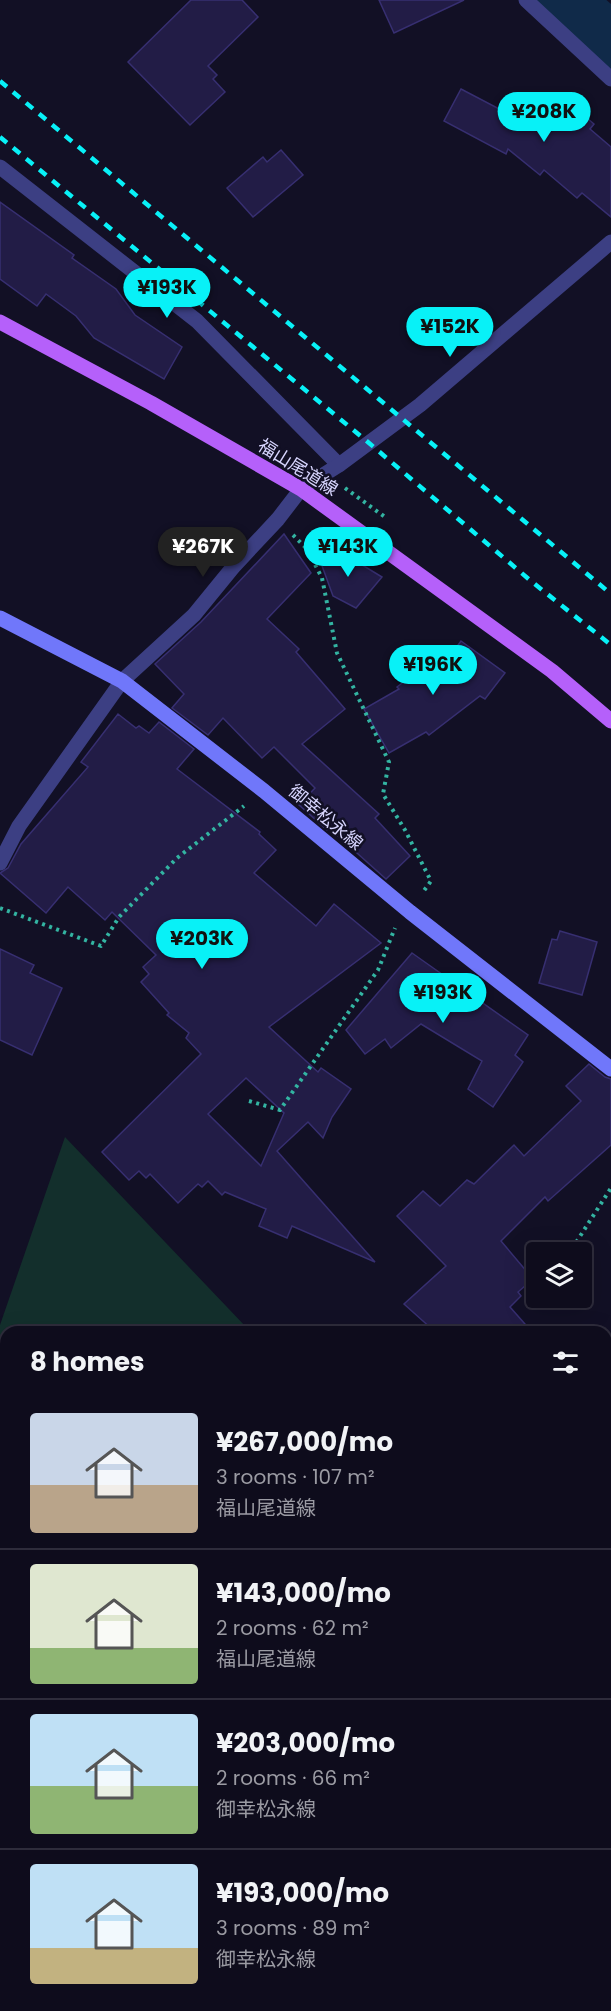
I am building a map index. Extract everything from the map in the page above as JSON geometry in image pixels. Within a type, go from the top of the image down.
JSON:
[{"type":"main road","name":"福山尾道線","points":[[0,322],[151,403],[301,489],[552,672],[611,721]]},
{"type":"main road","name":"御幸松永線","points":[[0,618],[122,681],[264,791],[410,912],[611,1069]]},
{"type":"street","points":[[526,0],[611,79]]},
{"type":"street","points":[[0,166],[197,321],[339,465]]},
{"type":"street","points":[[0,863],[19,826],[122,681],[194,615],[234,566],[278,519],[301,489],[339,465],[420,405],[611,242]]},
{"type":"path","points":[[249,1101],[280,1110],[378,970],[395,926],[410,912],[431,881],[405,830],[383,794],[389,762],[336,653],[322,578],[307,549],[278,519]]},
{"type":"path","points":[[0,908],[101,946],[119,917],[177,858],[264,791]]},
{"type":"path","points":[[576,1242],[611,1188]]},
{"type":"green space","points":[[65,1137],[245,1326],[0,1326]]},
{"type":"building","points":[[191,0],[242,0],[258,17],[208,66],[217,75],[213,79],[225,92],[190,125],[128,62]]},
{"type":"building","points":[[379,0],[464,0],[394,33]]},
{"type":"building","points":[[461,89],[530,125],[558,93],[594,124],[590,129],[611,147],[611,217],[582,193],[577,198],[544,170],[540,175],[508,149],[506,154],[444,121]]},
{"type":"building","points":[[281,150],[303,175],[253,217],[227,188],[263,157],[267,162]]},
{"type":"building","points":[[0,202],[74,255],[72,258],[116,289],[135,315],[182,347],[164,379],[94,338],[76,316],[46,294],[37,306],[0,279]]},
{"type":"building","points":[[284,534],[311,573],[267,619],[299,649],[296,652],[345,709],[302,744],[379,814],[375,818],[410,856],[386,879],[329,828],[327,830],[299,805],[315,788],[274,747],[262,758],[223,718],[208,735],[172,708],[184,694],[155,664],[201,622]]},
{"type":"building","points":[[331,546],[382,577],[356,608],[333,596],[321,563]]},
{"type":"building","points":[[461,641],[505,673],[485,699],[480,696],[429,735],[426,732],[389,753],[364,709],[399,689],[397,687],[442,652],[448,659]]},
{"type":"building","points":[[118,714],[136,728],[139,726],[149,733],[159,722],[194,749],[177,769],[260,832],[259,834],[276,850],[254,873],[316,926],[334,904],[381,943],[269,1027],[318,1072],[321,1068],[351,1089],[332,1117],[323,1138],[308,1122],[277,1151],[375,1262],[292,1226],[287,1238],[259,1226],[266,1209],[225,1192],[222,1195],[208,1181],[202,1187],[198,1184],[178,1203],[150,1174],[146,1178],[139,1171],[129,1180],[102,1152],[201,1054],[186,1038],[189,1033],[167,1015],[169,1013],[141,982],[149,974],[143,967],[156,955],[112,912],[105,920],[68,887],[46,913],[0,873],[8,868],[21,844],[88,767],[81,762]],"holes":[[[246,1078],[284,1113],[261,1166],[208,1114]]]},
{"type":"building","points":[[560,931],[597,942],[582,995],[539,983],[552,939],[557,940]]},
{"type":"building","points":[[0,949],[34,965],[30,973],[62,988],[32,1055],[0,1040]]},
{"type":"building","points":[[412,953],[528,1035],[515,1055],[523,1062],[493,1107],[468,1089],[482,1061],[421,1024],[391,1048],[385,1039],[365,1054],[346,1030]]},
{"type":"building","points":[[589,1064],[611,1079],[611,1145],[548,1201],[545,1197],[501,1241],[526,1271],[526,1285],[518,1292],[521,1296],[510,1307],[527,1326],[429,1326],[404,1304],[446,1266],[397,1216],[423,1191],[440,1206],[467,1180],[474,1184],[514,1145],[524,1156],[581,1101],[566,1086]]},
{"type":"waterway","points":[[563,0],[611,43]]},
{"type":"railway","points":[[0,81],[611,594]]},
{"type":"railway","points":[[0,137],[369,443],[531,581],[611,645]]}]
